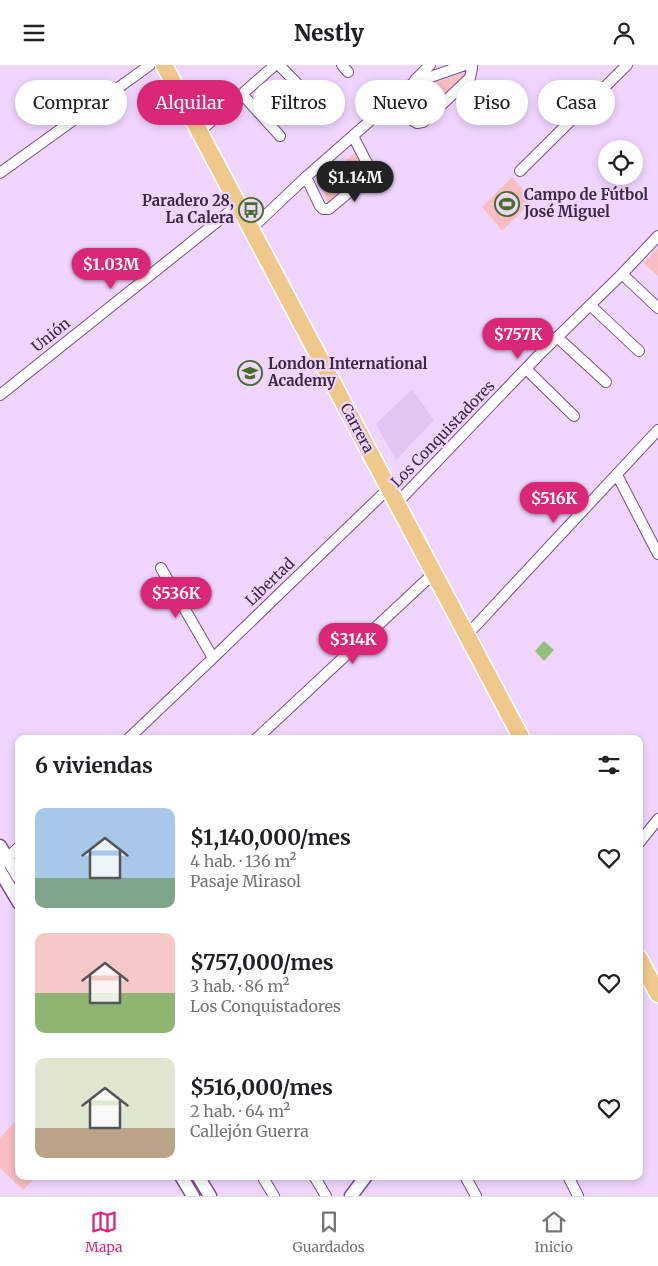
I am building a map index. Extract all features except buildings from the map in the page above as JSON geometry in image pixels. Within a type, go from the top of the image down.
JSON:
[{"type":"main road","name":"Carrera","points":[[164,65],[520,735]]},
{"type":"main road","points":[[643,966],[658,994]]},
{"type":"street","points":[[0,173],[150,65]]},
{"type":"street","points":[[243,93],[274,65]]},
{"type":"street","points":[[279,65],[294,80]]},
{"type":"street","points":[[416,80],[430,65]]},
{"type":"street","points":[[422,80],[465,65]]},
{"type":"street","points":[[446,100],[470,78],[472,65]]},
{"type":"street","points":[[520,171],[627,65]]},
{"type":"street","points":[[243,95],[280,136]]},
{"type":"street","points":[[199,132],[207,125]]},
{"type":"street","points":[[251,229],[365,125]]},
{"type":"street","points":[[306,177],[320,206],[326,210],[367,177],[370,169],[353,136]]},
{"type":"street","name":"Unión","points":[[0,395],[238,205]]},
{"type":"street","name":"Los Conquistadores","points":[[397,503],[557,337],[658,236]]},
{"type":"street","points":[[622,274],[658,308]]},
{"type":"street","points":[[590,305],[639,351]]},
{"type":"street","points":[[557,337],[606,382]]},
{"type":"street","points":[[526,369],[574,417]]},
{"type":"street","points":[[467,635],[658,430]]},
{"type":"street","points":[[617,475],[658,554]]},
{"type":"street","name":"Libertad","points":[[132,735],[389,488]]},
{"type":"street","points":[[161,568],[213,659]]},
{"type":"street","points":[[260,735],[434,573]]},
{"type":"street","points":[[643,838],[658,819]]},
{"type":"street","points":[[0,846],[4,862],[15,874]]},
{"type":"street","points":[[4,862],[15,851]]},
{"type":"street","points":[[0,871],[15,896]]},
{"type":"street","points":[[183,1180],[193,1196]]},
{"type":"street","points":[[200,1180],[210,1196]]},
{"type":"street","points":[[264,1180],[274,1196]]},
{"type":"street","points":[[316,1180],[326,1196]]},
{"type":"street","points":[[351,1196],[363,1180]]},
{"type":"street","points":[[467,1180],[476,1196]]},
{"type":"street","points":[[570,1180],[578,1196]]},
{"type":"shaded area","points":[[466,72],[469,76],[464,80],[456,80],[456,87],[446,95],[446,80],[442,80]]},
{"type":"shaded area","points":[[357,151],[368,171],[328,204],[320,183]]},
{"type":"shaded area","name":"Campo de Fútbol José Miguel","points":[[512,177],[533,200],[502,231],[482,207]]},
{"type":"shaded area","points":[[658,248],[658,276],[643,263]]},
{"type":"shaded area","points":[[412,389],[434,420],[396,460],[376,424]]},
{"type":"shaded area","points":[[544,641],[554,650],[544,661],[535,651]]},
{"type":"shaded area","points":[[15,1121],[15,1180],[33,1180],[23,1190],[0,1168],[0,1138]]},
{"type":"place","name":"Campo de Fútbol José Miguel","points":[[507,204]]},
{"type":"place","name":"Paradero 28, La Calera","points":[[251,210]]},
{"type":"place","name":"London International Academy","points":[[250,373]]}]
